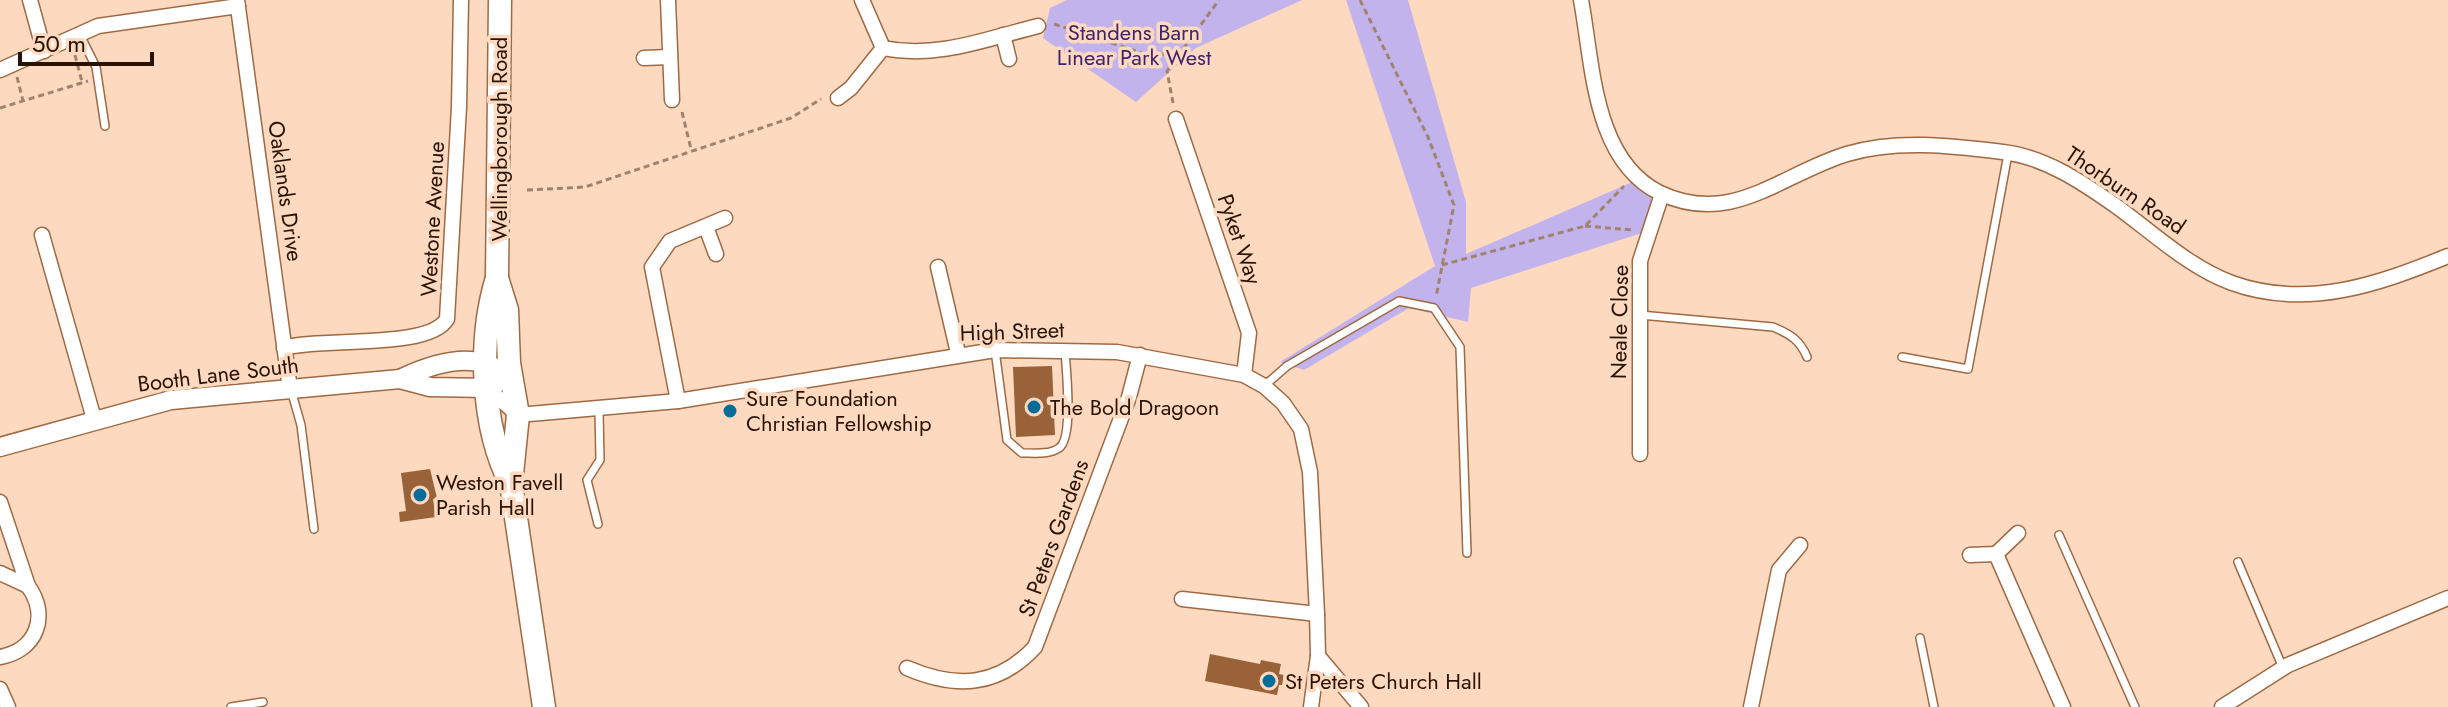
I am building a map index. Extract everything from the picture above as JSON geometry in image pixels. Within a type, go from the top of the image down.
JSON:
[{"type":"main road","name":"Wellingborough Road","points":[[500,0],[497,278],[487,311],[485,362],[498,460],[511,484]]},
{"type":"main road","name":"Wellingborough Road","points":[[497,278],[507,310],[510,376],[518,415],[511,484],[544,707]]},
{"type":"street","points":[[30,0],[44,51]]},
{"type":"street","name":"Westone Avenue","points":[[284,348],[417,336],[439,329],[447,319],[458,138],[461,0]]},
{"type":"street","points":[[668,0],[672,100]]},
{"type":"street","points":[[862,0],[883,48]]},
{"type":"street","name":"Thorburn Road","points":[[1581,0],[1605,126],[1620,158],[1634,176],[1662,194],[1698,205],[1733,204],[1847,154],[1901,146],[2008,152],[2050,165],[2077,180],[2182,253],[2232,283],[2285,293],[2329,295],[2390,279],[2448,256]]},
{"type":"street","points":[[6,68],[98,26],[238,3]]},
{"type":"street","name":"Oaklands Drive","points":[[238,3],[290,389]]},
{"type":"street","points":[[883,48],[911,54],[933,53],[1038,26]]},
{"type":"street","points":[[1003,35],[1009,59]]},
{"type":"street","points":[[838,98],[851,88],[883,48]]},
{"type":"street","points":[[644,58],[670,57]]},
{"type":"street","name":"Pyket Way","points":[[1176,119],[1249,333],[1244,375]]},
{"type":"street","name":"Neale Close","points":[[1640,454],[1640,261],[1662,194]]},
{"type":"street","points":[[678,401],[652,267],[670,241],[725,218]]},
{"type":"street","points":[[706,227],[716,254]]},
{"type":"street","points":[[42,235],[94,419]]},
{"type":"street","points":[[938,267],[958,353]]},
{"type":"street","name":"High Street","points":[[518,415],[599,411],[678,401],[958,353],[995,350],[1065,350],[1140,355],[1244,375],[1264,386],[1283,403],[1301,429],[1310,472],[1318,656],[1311,707]]},
{"type":"street","name":"St Peters Gardens","points":[[907,668],[930,678],[963,682],[991,678],[1016,667],[1035,647],[1123,412],[1140,355]]},
{"type":"street","points":[[485,362],[510,376]]},
{"type":"street","name":"Booth Lane South","points":[[0,447],[171,400],[400,379],[428,366],[485,362]]},
{"type":"street","name":"Booth Lane South","points":[[400,379],[430,387],[487,388],[510,376]]},
{"type":"street","points":[[487,388],[518,415]]},
{"type":"street","points":[[0,502],[28,586],[40,611],[35,635],[26,646],[0,657]]},
{"type":"street","points":[[1970,555],[1996,554],[2018,533]]},
{"type":"street","points":[[1751,707],[1779,570],[1800,545]]},
{"type":"street","points":[[1996,554],[2063,707]]},
{"type":"street","points":[[0,573],[28,586]]},
{"type":"street","points":[[2222,707],[2283,668],[2448,598]]},
{"type":"street","points":[[1182,599],[1317,614]]},
{"type":"street","points":[[1318,656],[1361,707]]},
{"type":"street","points":[[0,689],[8,707]]},
{"type":"lane","points":[[75,37],[98,79],[105,126]]},
{"type":"lane","points":[[1902,357],[1968,369],[1981,303],[1982,279],[2008,152]]},
{"type":"lane","points":[[1264,386],[1287,366],[1399,301],[1434,308],[1460,347],[1467,553]]},
{"type":"lane","points":[[1640,315],[1773,327],[1789,333],[1802,345],[1807,357]]},
{"type":"lane","points":[[995,350],[1007,440],[1022,453],[1047,453],[1064,442],[1068,423],[1065,350]]},
{"type":"lane","points":[[290,389],[301,425],[314,529]]},
{"type":"lane","points":[[598,524],[587,480],[600,460],[599,411]]},
{"type":"lane","points":[[2059,535],[2135,707]]},
{"type":"lane","points":[[2238,562],[2283,668]]},
{"type":"lane","points":[[1920,638],[1934,707]]},
{"type":"lane","points":[[231,707],[263,702]]},
{"type":"path","points":[[1176,119],[1167,71],[1219,0]]},
{"type":"path","points":[[1360,0],[1428,137],[1454,205],[1434,308]]},
{"type":"path","points":[[1038,26],[1059,23],[1148,55],[1181,53]]},
{"type":"path","points":[[75,37],[82,82]]},
{"type":"path","points":[[6,68],[23,101]]},
{"type":"path","points":[[0,108],[98,79]]},
{"type":"path","points":[[527,190],[585,187],[791,118],[831,93],[838,98]]},
{"type":"path","points":[[672,100],[682,111],[691,149]]},
{"type":"path","points":[[1585,226],[1634,176]]},
{"type":"path","points":[[1442,265],[1585,226],[1648,231]]},
{"type":"green space","name":"Standens Barn Linear Park West","points":[[1067,0],[1302,0],[1196,48],[1136,102],[1043,38],[1050,8]]},
{"type":"green space","points":[[1346,0],[1408,0],[1466,202],[1466,254],[1637,180],[1662,194],[1648,231],[1471,288],[1468,322],[1409,308],[1304,370],[1280,362],[1435,266]]},
{"type":"building","name":"The Bold Dragoon","points":[[1052,366],[1055,435],[1016,437],[1013,367]]},
{"type":"building","points":[[430,469],[437,498],[433,499],[436,517],[400,522],[399,512],[406,511],[401,473]]},
{"type":"building","points":[[1210,654],[1260,664],[1261,660],[1281,664],[1279,674],[1284,675],[1277,695],[1205,681]]},
{"type":"place","name":"The Bold Dragoon","points":[[1034,407]]},
{"type":"place","name":"Sure Foundation Christian Fellowship","points":[[730,411]]},
{"type":"place","name":"Weston Favell Parish Hall","points":[[420,495]]},
{"type":"place","name":"St Peters Church Hall","points":[[1269,681]]}]
